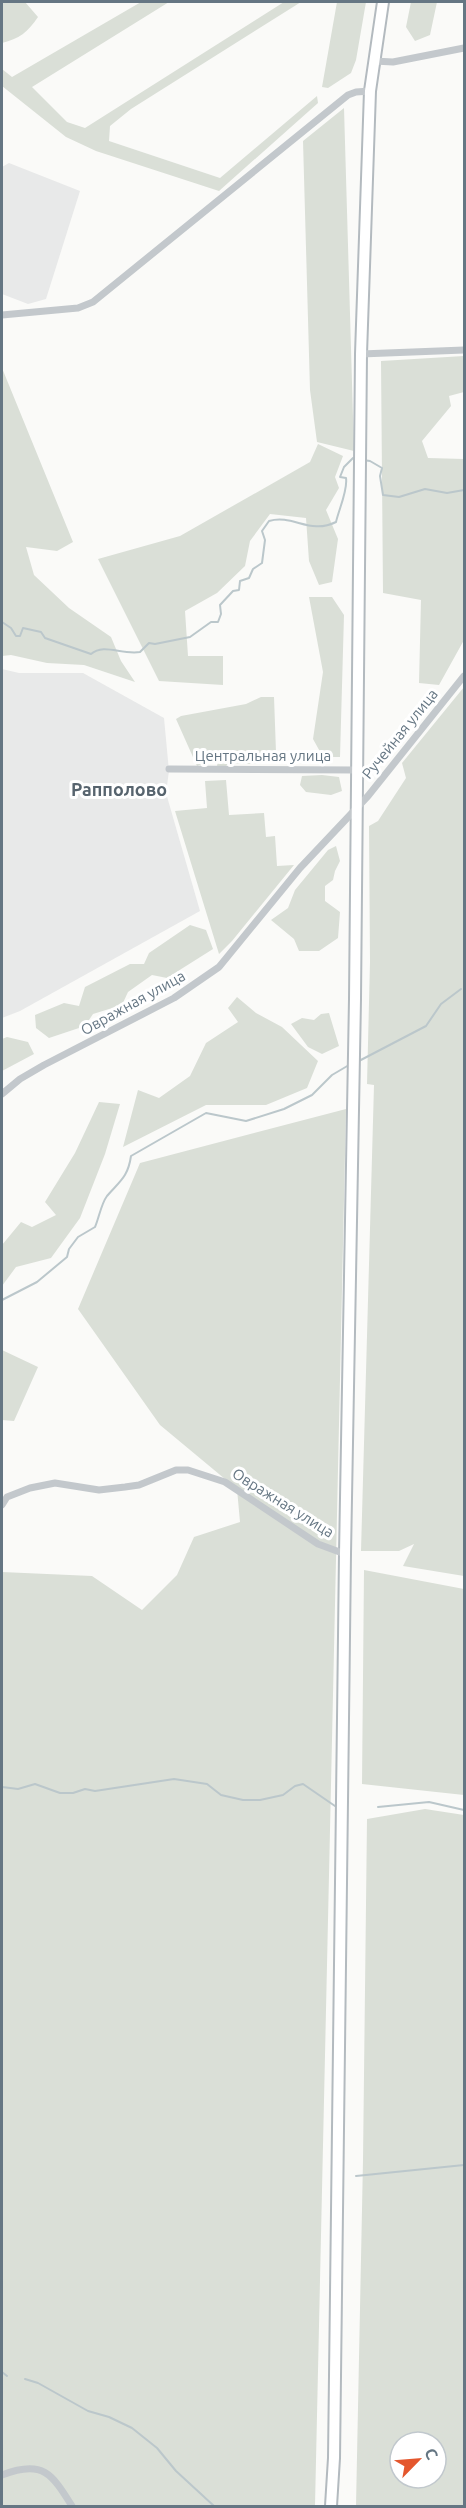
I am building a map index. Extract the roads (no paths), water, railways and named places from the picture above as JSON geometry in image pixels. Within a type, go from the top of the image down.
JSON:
[{"type":"main road","points":[[331,2506],[334,2458],[361,354],[370,91],[383,2]]},
{"type":"street","points":[[374,61],[393,62],[465,48]]},
{"type":"street","points":[[2,315],[78,308],[93,302],[348,95],[370,91]]},
{"type":"street","points":[[361,354],[465,350]]},
{"type":"street","name":"Ручейная улица","points":[[356,808],[465,676]]},
{"type":"street","name":"Центральная улица","points":[[169,769],[357,770]]},
{"type":"street","name":"Овражная улица","points":[[2,1092],[44,1065],[174,998],[213,972],[300,868],[356,808]]},
{"type":"street","name":"Овражная улица","points":[[2,1506],[7,1497],[30,1488],[55,1483],[99,1490],[139,1485],[176,1470],[188,1470],[225,1482],[318,1544],[345,1554]]},
{"type":"street","points":[[2,2475],[23,2468],[42,2471],[54,2478],[72,2506]]},
{"type":"waterway","points":[[2,622],[11,628],[16,636],[20,636],[23,628],[41,632],[45,638],[91,654],[101,649],[140,652],[149,643],[155,644],[190,637],[211,622],[218,622],[221,614],[220,605],[233,591],[239,590],[240,581],[249,578],[253,569],[262,563],[265,540],[262,531],[269,521],[286,520],[310,526],[336,522],[346,483],[346,478],[340,477],[344,467],[353,458],[357,459]]},
{"type":"waterway","points":[[363,460],[382,468],[380,476],[383,495],[399,497],[425,489],[447,493],[464,490]]},
{"type":"waterway","points":[[357,1062],[426,1026],[441,1004],[461,989]]},
{"type":"waterway","points":[[2,1300],[37,1282],[67,1257],[69,1249],[78,1237],[95,1227],[105,1199],[126,1174],[131,1156],[206,1113],[246,1121],[284,1109],[312,1095],[332,1075],[349,1065]]},
{"type":"waterway","points":[[2,1787],[18,1789],[35,1784],[60,1793],[73,1793],[85,1789],[95,1791],[174,1779],[207,1784],[221,1795],[243,1800],[260,1800],[283,1795],[295,1786],[303,1784],[335,1806]]},
{"type":"waterway","points":[[378,1807],[429,1802],[464,1810]]},
{"type":"waterway","points":[[356,2176],[464,2165]]},
{"type":"waterway","points":[[2,2372],[7,2376]]},
{"type":"waterway","points":[[25,2379],[38,2383],[88,2411],[109,2417],[132,2428],[157,2448],[176,2471],[214,2506]]},
{"type":"district","name":"Рапполово","points":[[119,790]]}]
